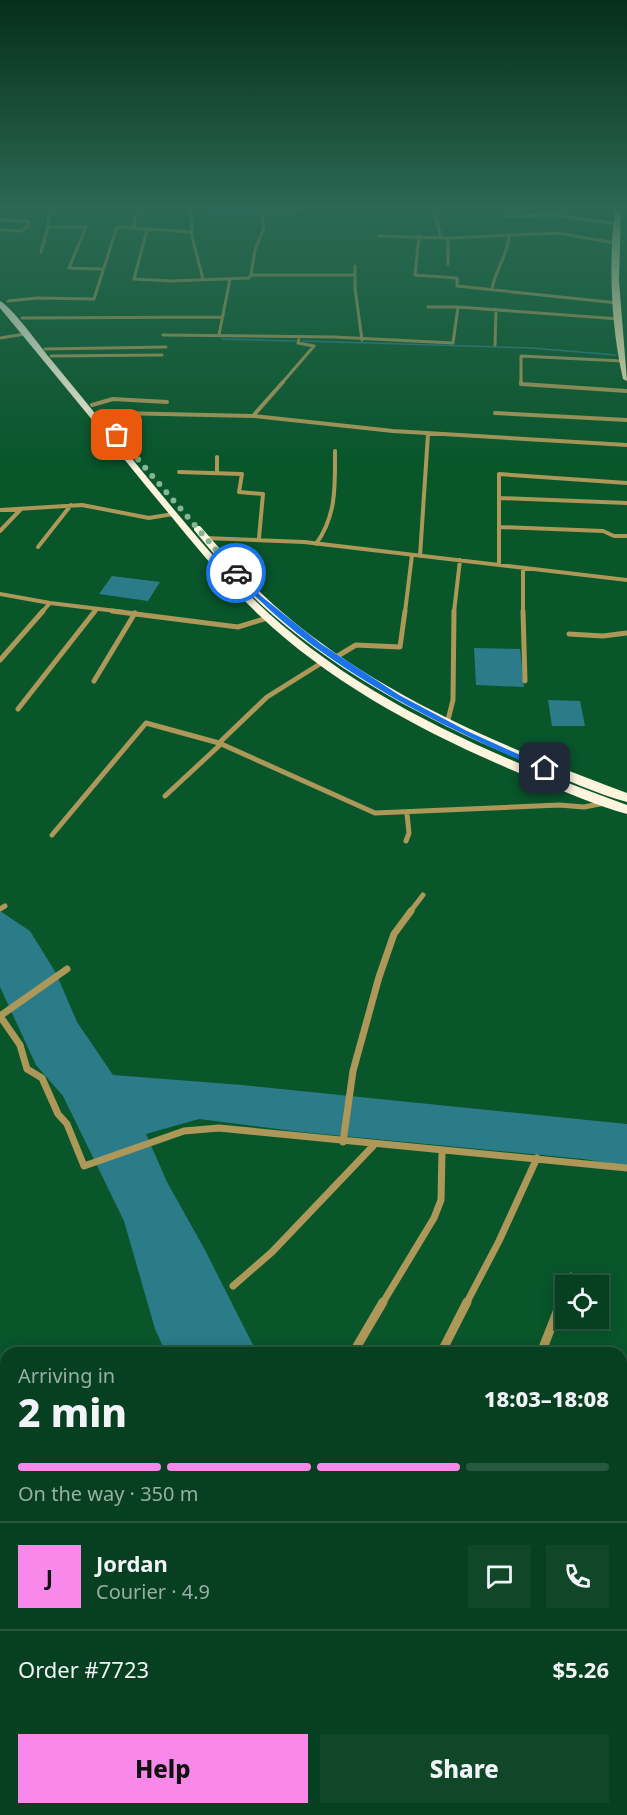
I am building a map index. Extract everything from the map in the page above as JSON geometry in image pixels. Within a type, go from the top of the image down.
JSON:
[{"type":"highway","points":[[3,304],[22,318],[48,353],[258,597],[336,657],[396,697],[447,724],[545,768],[627,798]]},
{"type":"highway","points":[[3,304],[25,334],[222,572],[291,639],[376,698],[482,752],[550,782],[627,810]]},
{"type":"main road","points":[[617,292],[622,318],[622,361],[627,378]]},
{"type":"street","points":[[3,304],[37,298],[94,299],[96,292]]},
{"type":"street","points":[[219,336],[228,292]]},
{"type":"street","points":[[357,292],[362,340]]},
{"type":"street","points":[[508,292],[618,303]]},
{"type":"street","points":[[428,307],[496,309],[622,318]]},
{"type":"street","points":[[163,335],[453,343],[458,308]]},
{"type":"street","points":[[495,345],[496,309]]},
{"type":"street","points":[[22,318],[223,317]]},
{"type":"street","points":[[0,338],[25,334]]},
{"type":"street","points":[[254,416],[314,346],[298,342],[299,337]]},
{"type":"street","points":[[48,353],[166,347]]},
{"type":"street","points":[[48,353],[162,356]]},
{"type":"street","points":[[622,361],[521,356],[521,384],[627,391]]},
{"type":"street","points":[[92,405],[113,399],[167,402]]},
{"type":"street","points":[[103,418],[117,413],[254,416],[336,427],[627,445]]},
{"type":"street","points":[[495,413],[627,420]]},
{"type":"street","points":[[420,556],[426,516],[428,434]]},
{"type":"street","points":[[316,544],[328,530],[334,507],[334,451]]},
{"type":"street","points":[[217,457],[217,472]]},
{"type":"street","points":[[179,472],[240,473],[239,492],[263,494],[259,538]]},
{"type":"street","points":[[499,565],[499,474],[627,483]]},
{"type":"street","points":[[499,498],[627,503]]},
{"type":"street","points":[[0,510],[71,505],[88,506],[149,518],[173,514]]},
{"type":"street","points":[[38,547],[71,505]]},
{"type":"street","points":[[0,531],[21,509]]},
{"type":"street","points":[[499,527],[603,531],[614,536],[627,536]]},
{"type":"street","points":[[205,538],[259,538],[627,580]]},
{"type":"street","points":[[336,657],[356,645],[400,647],[412,555]]},
{"type":"street","points":[[447,724],[453,700],[454,611],[460,560]]},
{"type":"street","points":[[524,568],[525,681]]},
{"type":"street","points":[[0,594],[50,603],[238,627],[267,618]]},
{"type":"street","points":[[0,660],[50,603]]},
{"type":"street","points":[[18,709],[97,609]]},
{"type":"street","points":[[94,681],[135,613]]},
{"type":"street","points":[[568,634],[603,636],[627,633]]},
{"type":"street","points":[[165,796],[220,743],[248,712],[273,690],[323,662]]},
{"type":"street","points":[[52,835],[146,723],[220,743],[368,812],[385,815],[434,810],[559,805],[584,807],[608,803]]},
{"type":"street","points":[[406,841],[409,833],[407,814]]},
{"type":"street","points":[[344,1140],[348,1092],[360,1039],[394,934],[423,895]]},
{"type":"street","points":[[64,970],[0,1016],[20,1045],[27,1069],[42,1078],[58,1114],[67,1124],[84,1166],[184,1131],[219,1128],[627,1168]]},
{"type":"street","points":[[233,1286],[273,1252],[374,1145]]},
{"type":"street","points":[[357,1347],[434,1218],[441,1200],[442,1151]]},
{"type":"street","points":[[444,1347],[499,1241],[537,1158]]},
{"type":"street","points":[[543,1347],[555,1318]]},
{"type":"water","points":[[112,576],[160,582],[148,601],[99,594]]},
{"type":"water","points":[[474,648],[520,649],[524,687],[476,685]]},
{"type":"water","points":[[548,700],[580,701],[585,726],[552,726]]},
{"type":"water","points":[[0,911],[30,931],[56,973],[77,1022],[113,1075],[242,1085],[627,1124],[627,1166],[583,1159],[301,1132],[199,1119],[146,1134],[167,1182],[205,1250],[254,1347],[163,1347],[155,1329],[124,1221],[63,1096],[36,1065],[0,987]]},
{"type":"waterway","points":[[222,339],[295,341]]},
{"type":"waterway","points":[[303,341],[531,348],[616,355]]},
{"type":"way so far","points":[[117,435],[236,573]]},
{"type":"route","points":[[236,573],[258,597],[318,645],[396,697],[464,732],[545,768]]}]
